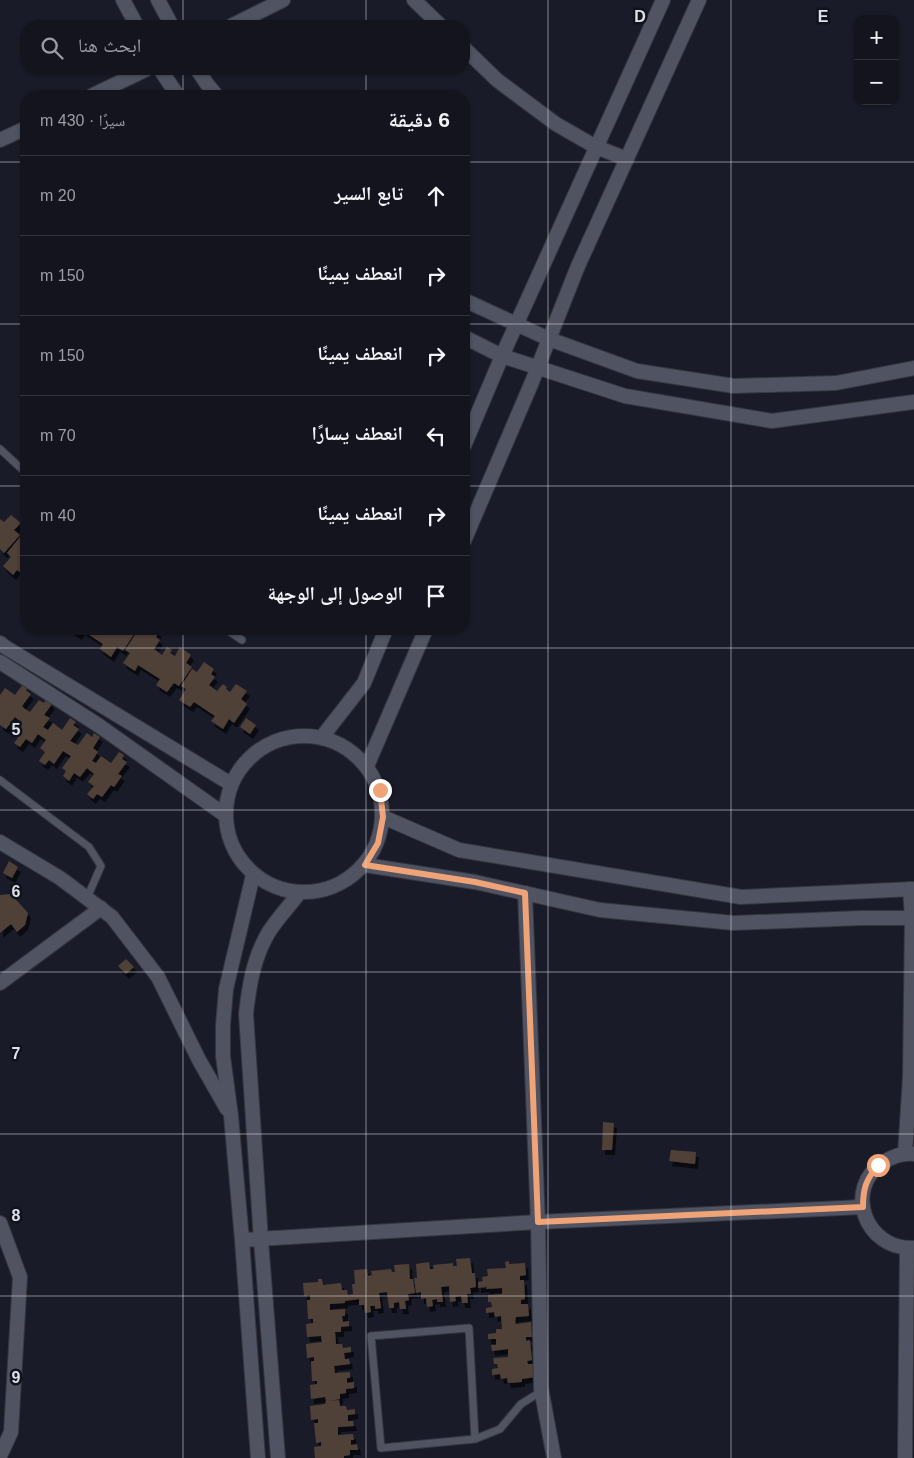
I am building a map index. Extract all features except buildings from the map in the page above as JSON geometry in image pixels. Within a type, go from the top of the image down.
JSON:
[{"type":"street","points":[[123,0],[134,20]]},
{"type":"street","points":[[158,0],[169,20]]},
{"type":"street","points":[[243,20],[283,0]]},
{"type":"street","points":[[414,0],[435,20]]},
{"type":"street","points":[[470,432],[516,324],[663,0]]},
{"type":"street","points":[[470,527],[538,368],[578,266],[699,0]]},
{"type":"street","points":[[470,54],[497,80],[556,124],[596,147],[627,159]]},
{"type":"street","points":[[103,90],[134,75]]},
{"type":"street","points":[[164,75],[174,90]]},
{"type":"street","points":[[201,75],[212,90]]},
{"type":"street","points":[[0,140],[20,131]]},
{"type":"street","points":[[470,303],[549,339],[638,371],[734,386],[836,384],[914,368]]},
{"type":"street","points":[[470,340],[502,356],[625,396],[772,421],[914,402]]},
{"type":"street","points":[[322,737],[364,683],[384,635]]},
{"type":"street","points":[[367,766],[423,635]]},
{"type":"street","points":[[0,642],[5,647],[231,784]]},
{"type":"street","points":[[0,662],[98,725],[225,815]]},
{"type":"street","points":[[294,736],[322,737],[347,748],[367,766],[380,790],[383,817],[378,843],[365,865],[346,881],[324,891],[299,893],[275,888],[254,875],[238,858],[229,838],[225,815],[231,784],[246,761],[268,744],[294,736]]},
{"type":"street","points":[[383,817],[459,850],[741,897],[912,889],[910,1154],[892,1157],[878,1165],[868,1178],[863,1193],[863,1207],[868,1223],[877,1235],[889,1244],[910,1248],[910,1321],[904,1458]]},
{"type":"street","points":[[0,842],[60,878],[112,917],[158,977],[199,1060],[231,1116]]},
{"type":"street","points":[[365,865],[475,882],[600,910],[734,923],[913,918]]},
{"type":"street","points":[[254,875],[226,989],[223,1025],[224,1056],[242,1240],[258,1458]]},
{"type":"street","points":[[278,1458],[246,1014],[249,985],[255,963],[266,937],[299,893]]},
{"type":"street","points":[[525,893],[538,1222],[542,1391],[554,1458]]},
{"type":"street","points":[[0,983],[100,908]]},
{"type":"street","points":[[242,1240],[538,1222],[863,1207]]},
{"type":"street","points":[[0,1223],[20,1277],[11,1432],[0,1456]]},
{"type":"lane","points":[[0,449],[20,467]]},
{"type":"lane","points":[[235,635],[242,640]]},
{"type":"lane","points":[[0,780],[89,847],[101,866],[87,898]]},
{"type":"lane","points":[[475,1440],[470,1328],[372,1336],[380,1448],[475,1440],[500,1429],[521,1404],[542,1391]]},
{"type":"route","points":[[380,790],[383,817],[378,843],[365,865],[475,882],[525,893],[538,1222],[863,1207],[863,1193],[868,1178],[878,1165]]}]
